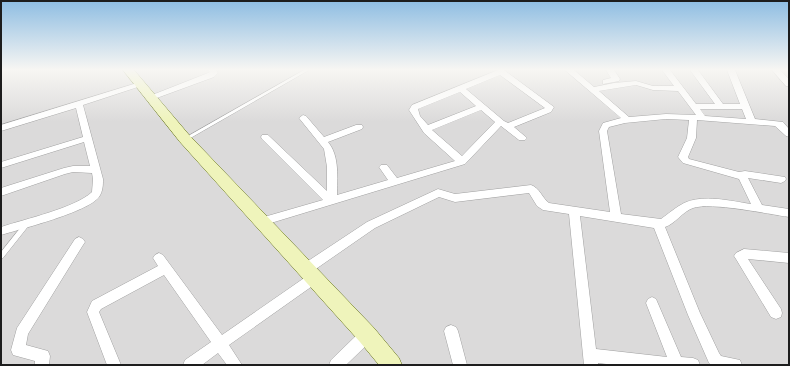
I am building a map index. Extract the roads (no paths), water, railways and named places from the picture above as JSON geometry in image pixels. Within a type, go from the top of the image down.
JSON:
[{"type":"main road","points":[[142,87],[185,139],[367,335],[392,365]]},
{"type":"street","points":[[1,128],[133,87]]},
{"type":"street","points":[[151,97],[179,87]]},
{"type":"street","points":[[262,222],[462,162],[504,124],[548,110],[550,107],[522,87]]},
{"type":"street","points":[[589,87],[628,120]]},
{"type":"street","points":[[651,87],[680,89],[703,119]]},
{"type":"street","points":[[707,87],[720,105]]},
{"type":"street","points":[[738,87],[752,122]]},
{"type":"street","points":[[462,162],[427,129],[414,114],[413,110],[415,107],[460,88],[522,138]]},
{"type":"street","points":[[1,232],[86,201],[94,195],[98,189],[96,170],[79,104]]},
{"type":"street","points":[[694,107],[720,105],[745,106]]},
{"type":"street","points":[[427,129],[482,107]]},
{"type":"street","points":[[616,218],[603,132],[606,125],[628,120],[657,117],[775,122],[780,124],[789,134]]},
{"type":"street","points":[[303,118],[328,148],[332,167],[332,202]]},
{"type":"street","points":[[693,118],[694,135],[691,144],[683,157],[686,161],[740,175],[745,174],[781,179]]},
{"type":"street","points":[[323,141],[359,127]]},
{"type":"street","points":[[265,137],[332,202]]},
{"type":"street","points":[[1,165],[88,138]]},
{"type":"street","points":[[384,167],[395,182]]},
{"type":"street","points":[[1,192],[64,171],[73,169],[96,170]]},
{"type":"street","points":[[740,175],[743,177],[759,209]]},
{"type":"street","points":[[190,365],[221,344],[372,225],[438,193],[455,198],[531,188],[534,190],[538,202],[542,205],[558,210],[658,224],[664,223],[687,206],[697,203],[716,203],[789,213]]},
{"type":"street","points":[[574,212],[590,360],[693,365]]},
{"type":"street","points":[[658,224],[714,364],[735,365]]},
{"type":"street","points":[[42,365],[43,356],[18,350],[19,341],[22,332],[79,242]]},
{"type":"street","points":[[776,313],[740,256],[744,254],[789,258]]},
{"type":"street","points":[[114,365],[93,312],[93,308],[163,263],[235,365]]},
{"type":"street","points":[[652,303],[677,364]]},
{"type":"street","points":[[451,330],[460,365]]},
{"type":"street","points":[[336,365],[367,335]]},
{"type":"lane","points":[[185,139],[277,87]]},
{"type":"lane","points":[[1,256],[28,222]]}]
